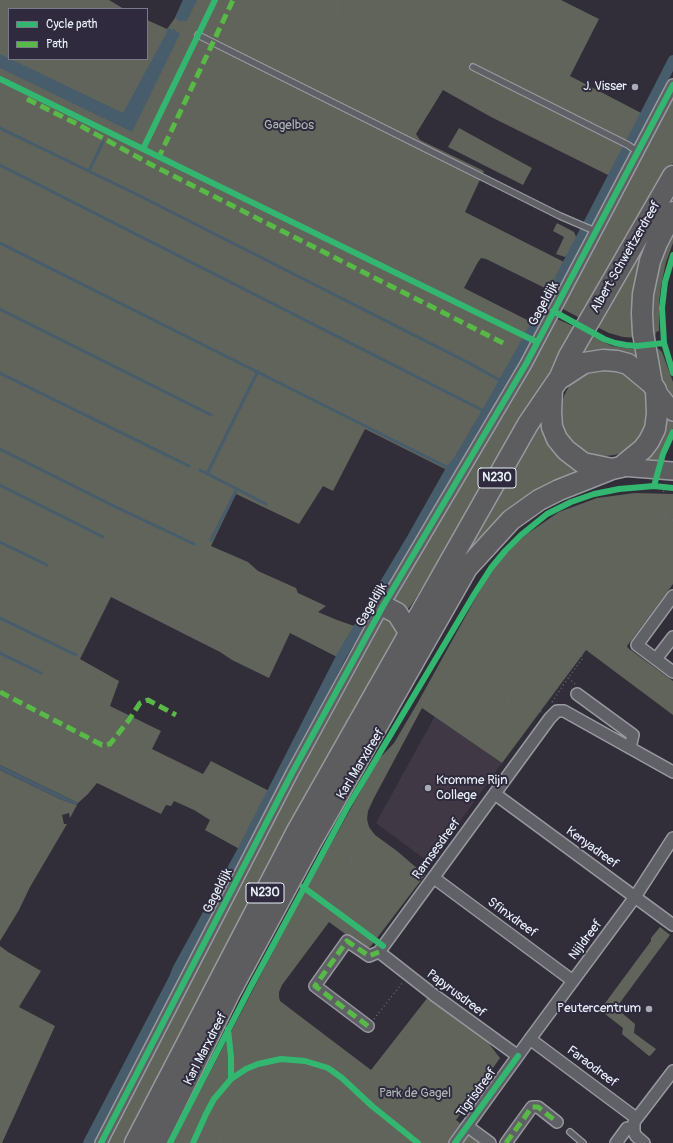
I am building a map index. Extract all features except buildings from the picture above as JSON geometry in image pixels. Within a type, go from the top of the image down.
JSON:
[{"type":"highway","name":"Albert Schweitzerdreef","points":[[555,385],[569,356],[673,176]]},
{"type":"highway","name":"Albert Schweitzerdreef","points":[[654,387],[643,333],[643,294],[650,261],[657,243],[673,212]]},
{"type":"highway","name":"N230","points":[[603,360],[617,361],[628,364],[654,387],[657,414],[655,430],[643,449],[616,468],[583,463],[566,450],[558,439],[552,426],[551,412],[555,385],[578,366],[584,363],[603,360]]},
{"type":"highway","name":"Karl Marxdreef","points":[[135,1143],[296,833],[408,638],[528,424],[555,385]]},
{"type":"highway","name":"Karl Marxdreef","points":[[156,1143],[230,992],[311,842],[467,568],[511,520],[539,500],[559,490],[616,468]]},
{"type":"highway","points":[[390,610],[412,612],[427,603]]},
{"type":"highway","points":[[390,610],[406,629],[408,638]]},
{"type":"main road","points":[[654,387],[673,412]]},
{"type":"main road","points":[[616,468],[663,478]]},
{"type":"street","name":"Gageldijk","points":[[101,1143],[292,773],[390,610],[526,364],[673,86]]},
{"type":"street","points":[[673,596],[637,644],[673,672]]},
{"type":"street","points":[[656,659],[673,637]]},
{"type":"street","points":[[577,694],[633,735],[630,748]]},
{"type":"street","points":[[551,714],[564,711],[673,772]]},
{"type":"street","name":"Ramsesdreef","points":[[381,949],[495,794],[551,714]]},
{"type":"street","name":"Kenyadreef","points":[[495,794],[673,925]]},
{"type":"street","name":"Nijldreef","points":[[518,1056],[635,898],[673,838]]},
{"type":"street","name":"Sfinxdreef","points":[[431,882],[573,981]]},
{"type":"street","points":[[368,1026],[315,986],[347,941],[369,956],[381,949]]},
{"type":"street","name":"Papyrusdreef","points":[[381,949],[408,975],[518,1056]]},
{"type":"street","name":"Faraodreef","points":[[530,1039],[635,1123],[636,1136],[644,1143]]},
{"type":"street","name":"Tigrisdreef","points":[[455,1143],[518,1056]]},
{"type":"street","points":[[616,1143],[627,1128],[635,1123],[673,1071]]},
{"type":"street","points":[[506,1143],[532,1107],[538,1107],[557,1122]]},
{"type":"street","points":[[467,1126],[490,1143]]},
{"type":"lane","points":[[198,35],[553,212],[595,231]]},
{"type":"lane","points":[[473,67],[628,145],[638,152]]},
{"type":"lane","points":[[570,1132],[583,1143]]},
{"type":"path","points":[[338,0],[338,22],[342,44],[372,91],[387,99]]},
{"type":"path","points":[[315,233],[329,240]]},
{"type":"path","points":[[525,707],[551,714],[568,678],[583,658],[578,651],[575,639],[573,621],[577,609],[602,591],[614,587],[629,579],[636,572],[653,542],[664,516],[667,498],[663,478]]},
{"type":"path","points":[[579,499],[586,497]]},
{"type":"path","points":[[486,629],[482,603],[483,594],[486,587],[511,556],[546,524],[576,508],[598,500],[629,497],[667,498]]},
{"type":"path","points":[[664,516],[673,520]]},
{"type":"path","points":[[220,1143],[226,1125],[242,1104],[246,1092],[248,1083],[243,1060],[244,1052],[264,989],[338,891],[351,863],[351,825],[353,819],[431,690],[443,675],[486,629],[502,626],[514,621],[530,603],[541,575],[558,560],[571,552],[589,547],[601,546],[612,549],[640,564],[673,587]]},
{"type":"path","points":[[479,587],[483,581]]},
{"type":"path","points":[[443,675],[508,701]]},
{"type":"path","points":[[568,678],[581,689],[577,694]]},
{"type":"path","points":[[519,695],[526,701],[525,707],[522,711],[514,712],[509,709],[508,701],[511,696],[519,695]]},
{"type":"path","points":[[351,863],[431,882]]},
{"type":"path","points":[[321,901],[334,910]]},
{"type":"path","points":[[368,1026],[408,975]]},
{"type":"path","points":[[360,1126],[370,1104],[388,1086],[411,1068],[439,1055],[462,1036],[473,1023]]},
{"type":"path","points":[[370,1104],[377,1111]]},
{"type":"path","points":[[271,1143],[292,1134],[311,1121],[324,1116],[350,1125],[384,1129],[406,1135]]},
{"type":"path","points":[[393,1124],[406,1135]]},
{"type":"shaded area","points":[[435,716],[502,763],[430,863],[376,823]]},
{"type":"green space","name":"Gagelbos","points":[[0,0],[109,0],[122,8],[8,8],[8,60],[148,60],[148,20],[167,29],[175,18],[183,0],[561,0],[599,19],[570,76],[645,115],[612,177],[491,117],[443,90],[416,134],[420,140],[484,171],[465,212],[568,264],[553,292],[486,259],[481,258],[478,262],[464,288],[537,325],[507,383],[453,473],[365,429],[333,491],[323,486],[299,524],[236,494],[211,546],[248,562],[258,571],[296,588],[298,593],[326,606],[318,612],[360,628],[343,660],[290,633],[269,678],[111,597],[80,659],[119,681],[110,706],[161,731],[152,749],[203,774],[211,761],[273,793],[243,851],[205,830],[210,820],[194,810],[174,801],[171,806],[166,805],[161,814],[97,783],[78,803],[0,765]]},
{"type":"green space","points":[[673,94],[673,163],[582,319],[561,308]]},
{"type":"green space","points":[[459,128],[532,168],[523,185],[448,147]]},
{"type":"green space","points":[[673,184],[673,197],[661,218],[637,338],[623,337],[609,333],[593,325]]},
{"type":"green space","points":[[557,223],[574,232],[577,239],[570,252],[565,257],[556,254],[564,237],[553,231]]},
{"type":"green space","points":[[673,223],[673,243],[666,262],[661,286],[659,303],[659,331],[656,332],[655,338],[651,340],[649,295]]},
{"type":"green space","points":[[586,231],[589,233],[588,236],[557,297],[553,295]]},
{"type":"green space","points":[[555,318],[577,328],[549,374],[448,552],[431,573],[412,604],[408,609],[403,610],[392,600]]},
{"type":"green space","points":[[588,334],[612,346],[639,349],[643,362],[574,360]]},
{"type":"green space","points":[[655,348],[662,352],[673,382],[673,399],[660,374]]},
{"type":"green space","points":[[605,368],[622,371],[636,381],[646,395],[649,412],[646,429],[636,443],[622,453],[605,456],[588,453],[574,443],[564,429],[561,412],[564,395],[574,381],[588,371]]},
{"type":"green space","points":[[667,413],[673,421],[673,428],[658,463],[642,462]]},
{"type":"green space","points":[[539,419],[584,472],[499,522],[287,859]]},
{"type":"green space","name":"Park de Gagel","points":[[635,493],[673,494],[673,584],[627,646],[673,681],[673,715],[586,650],[502,763],[422,708],[374,798],[368,811],[367,819],[369,827],[375,835],[397,851],[425,875],[368,948],[363,947],[329,922],[282,985],[279,992],[280,1001],[371,1070],[428,997],[473,1023],[500,1058],[456,1120],[485,1143],[173,1143],[303,894],[378,760],[394,743],[417,704],[489,574],[511,547],[559,512],[597,498]]},
{"type":"green space","points":[[389,616],[401,637],[128,1143],[105,1143],[331,710],[381,619]]},
{"type":"green space","points":[[0,770],[60,799],[77,805],[70,818],[69,813],[62,815],[64,824],[67,824],[0,941]]},
{"type":"green space","points":[[660,927],[670,935],[616,1008],[635,1024],[634,1033],[656,1049],[649,1056],[622,1034],[623,1028],[600,1010]]},
{"type":"green space","points":[[0,946],[41,971],[19,1007],[55,1026],[2,1143],[0,1143]]},
{"type":"water","points":[[183,0],[197,0],[187,21],[181,22],[175,18]]},
{"type":"water","points":[[168,28],[174,29],[180,34],[132,132],[0,68],[0,54],[8,58],[8,60],[13,60],[123,113]]},
{"type":"water","points":[[0,765],[78,803],[77,805],[60,799],[0,770]]},
{"type":"waterway","points":[[630,144],[673,60]]},
{"type":"waterway","points":[[0,128],[136,194],[469,363],[503,382]]},
{"type":"waterway","points":[[89,171],[103,142]]},
{"type":"waterway","points":[[88,1143],[177,970],[241,853],[342,655],[412,538],[451,469],[459,459],[493,401],[541,315],[627,149]]},
{"type":"waterway","points":[[0,165],[486,412]]},
{"type":"waterway","points":[[0,243],[451,469]]},
{"type":"waterway","points":[[0,309],[211,415]]},
{"type":"waterway","points":[[207,474],[258,371]]},
{"type":"waterway","points":[[0,373],[189,466]]},
{"type":"waterway","points":[[0,449],[194,544]]},
{"type":"waterway","points":[[200,470],[237,489]]},
{"type":"waterway","points":[[0,485],[103,537]]},
{"type":"waterway","points":[[211,540],[237,489],[266,504]]},
{"type":"waterway","points":[[0,542],[47,565]]},
{"type":"waterway","points":[[0,618],[76,655]]},
{"type":"waterway","points":[[0,653],[41,673]]},
{"type":"marked path","points":[[158,159],[233,0]]},
{"type":"marked path","points":[[27,99],[79,125],[152,165],[507,345]]},
{"type":"marked path","points":[[0,692],[102,745],[110,744],[140,703],[148,700],[176,715]]},
{"type":"marked path","points":[[368,1026],[315,986],[347,941],[369,956],[379,952]]},
{"type":"marked path","points":[[506,1143],[532,1107],[538,1107],[557,1122]]},
{"type":"cycle path","points":[[143,149],[215,0]]},
{"type":"cycle path","points":[[0,79],[537,342]]},
{"type":"cycle path","points":[[101,1143],[292,773],[383,606],[526,364],[673,85]]},
{"type":"cycle path","points":[[673,255],[665,282],[662,308],[664,343],[673,373]]},
{"type":"cycle path","points":[[553,311],[604,339],[615,343],[637,346],[664,343]]},
{"type":"cycle path","points":[[654,486],[663,454],[673,432]]},
{"type":"cycle path","points":[[170,1143],[250,988],[347,808],[491,568],[521,535],[547,514],[571,502],[594,494],[619,489],[654,486],[673,488]]},
{"type":"cycle path","points":[[303,887],[383,946]]},
{"type":"cycle path","points":[[228,1029],[231,1057],[231,1079]]},
{"type":"cycle path","points":[[455,1143],[518,1056]]},
{"type":"cycle path","points":[[193,1143],[214,1099],[231,1079],[246,1069],[258,1064],[281,1059],[305,1061],[328,1068],[342,1078],[372,1106],[418,1143]]},
{"type":"place","name":"J. Visser","points":[[635,87]]},
{"type":"place","name":"Kromme Rijn College","points":[[428,788]]},
{"type":"place","name":"Peutercentrum","points":[[649,1009]]}]
